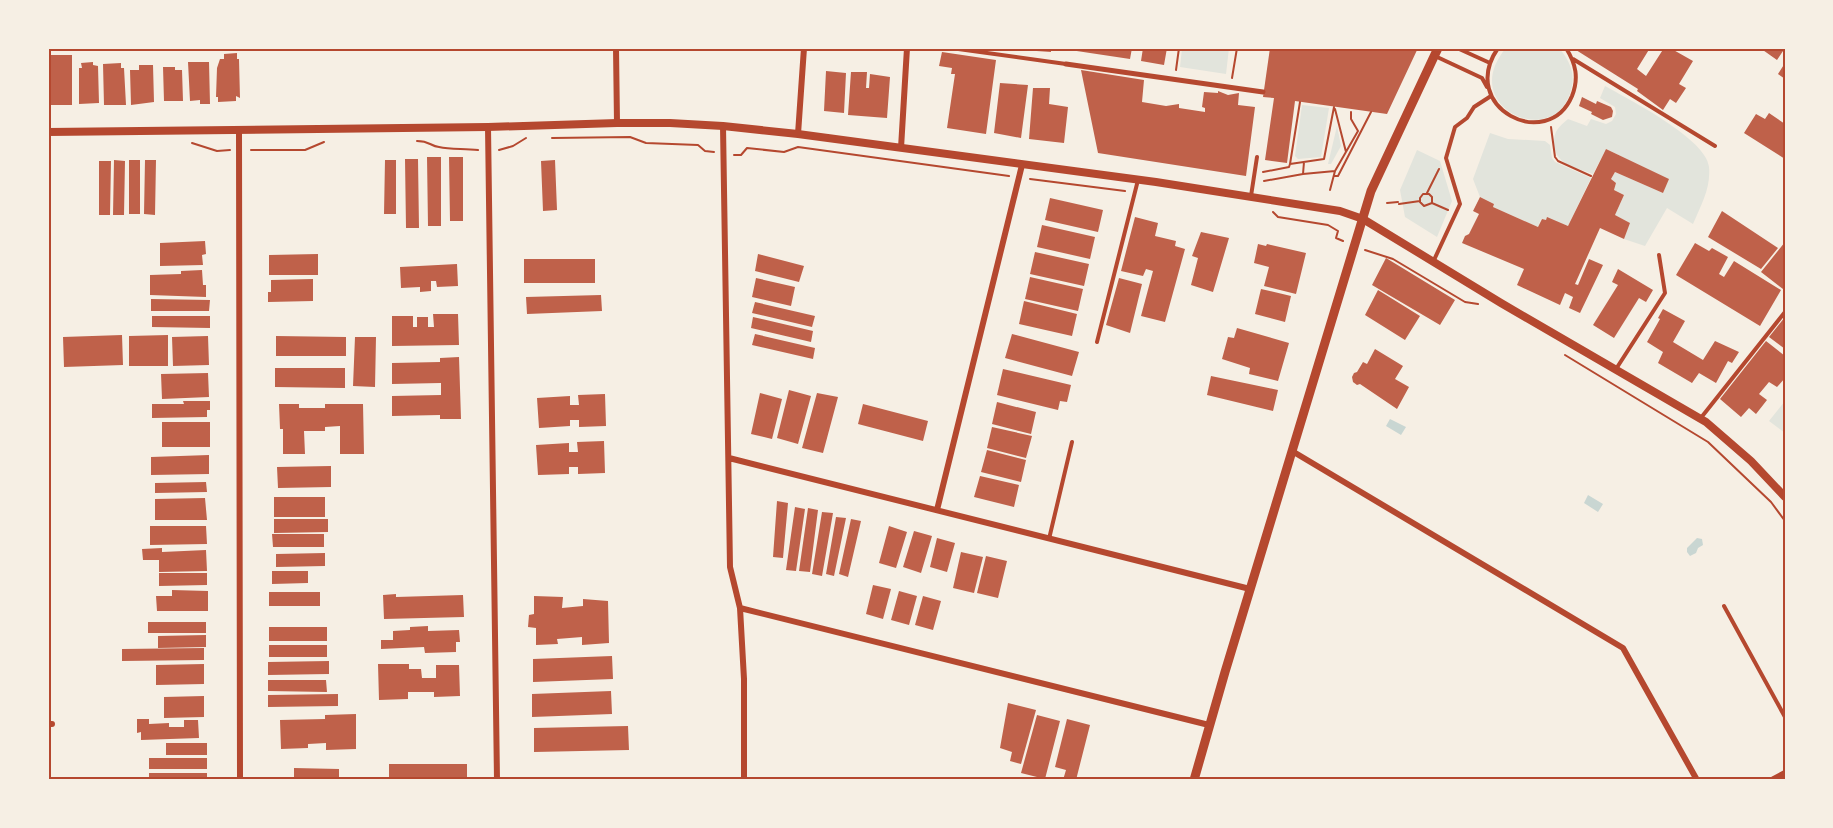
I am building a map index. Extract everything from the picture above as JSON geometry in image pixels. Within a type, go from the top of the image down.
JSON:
[{"type":"main road","points":[[1194,780],[1371,191],[1436,52]]},
{"type":"street","points":[[616,48],[617,123]]},
{"type":"street","points":[[798,134],[804,48]]},
{"type":"street","points":[[901,148],[908,48]]},
{"type":"street","points":[[1066,64],[1263,92]]},
{"type":"street","points":[[48,132],[488,127],[617,123],[723,126],[1138,180],[1340,211],[1363,219],[1700,419],[1751,461],[1785,497]]},
{"type":"street","points":[[723,126],[730,567],[740,608],[744,679],[744,780]]},
{"type":"street","points":[[488,127],[497,780]]},
{"type":"street","points":[[239,130],[240,780]]},
{"type":"street","points":[[937,510],[1022,165]]},
{"type":"street","points":[[1292,451],[1623,648],[1696,780]]},
{"type":"street","points":[[729,458],[1250,589]]},
{"type":"street","points":[[740,608],[1209,725]]},
{"type":"street","points":[[1772,780],[1785,773]]},
{"type":"lane","points":[[951,48],[1066,64]]},
{"type":"lane","points":[[1456,48],[1490,63]]},
{"type":"lane","points":[[1498,48],[1487,72],[1491,96],[1504,113],[1517,120],[1533,123],[1550,118],[1560,112],[1570,101],[1577,73],[1573,59],[1566,48]]},
{"type":"lane","points":[[1436,52],[1482,78],[1488,87]]},
{"type":"lane","points":[[1573,59],[1715,146]]},
{"type":"lane","points":[[1433,261],[1460,204],[1446,158],[1455,127],[1467,118],[1474,107],[1491,96]]},
{"type":"lane","points":[[1251,196],[1257,157]]},
{"type":"lane","points":[[1097,342],[1138,180]]},
{"type":"lane","points":[[1616,370],[1665,293],[1659,255]]},
{"type":"lane","points":[[1700,419],[1785,312]]},
{"type":"lane","points":[[1049,538],[1072,442]]},
{"type":"lane","points":[[1724,606],[1785,717]]},
{"type":"path","points":[[1175,79],[1179,48]]},
{"type":"path","points":[[1231,87],[1237,48]]},
{"type":"path","points":[[1290,164],[1300,102]]},
{"type":"path","points":[[1254,171],[1263,172],[1289,167],[1290,164],[1324,159],[1334,107],[1346,152]]},
{"type":"path","points":[[1330,190],[1335,171],[1358,131],[1351,119],[1351,112]]},
{"type":"path","points":[[1334,176],[1338,176],[1371,112]]},
{"type":"path","points":[[1550,118],[1555,157],[1558,161],[1591,176]]},
{"type":"path","points":[[548,138],[630,137],[646,143],[698,145],[705,151]]},
{"type":"path","points":[[495,150],[513,146],[525,138],[536,138]]},
{"type":"path","points":[[416,141],[427,141],[438,147],[468,147],[479,150]]},
{"type":"path","points":[[249,150],[305,150],[324,142]]},
{"type":"path","points":[[741,156],[743,150],[747,148],[784,152],[798,147],[1005,176]]},
{"type":"path","points":[[217,150],[228,151]]},
{"type":"path","points":[[1420,201],[1421,196],[1427,193],[1446,158]]},
{"type":"path","points":[[1303,174],[1304,162]]},
{"type":"path","points":[[1261,181],[1335,171]]},
{"type":"path","points":[[1033,179],[1123,191]]},
{"type":"path","points":[[1427,193],[1432,197],[1432,203]]},
{"type":"path","points":[[1420,201],[1424,206],[1432,203],[1456,213]]},
{"type":"path","points":[[1387,203],[1420,201]]},
{"type":"path","points":[[1278,218],[1328,225],[1338,231],[1336,238]]},
{"type":"path","points":[[1371,252],[1393,259],[1465,302],[1480,304]]},
{"type":"path","points":[[1562,353],[1708,442],[1771,502],[1785,521]]},
{"type":"shaded area","points":[[1182,48],[1229,48],[1226,74],[1180,67]]},
{"type":"shaded area","points":[[1506,48],[1559,48],[1569,62],[1573,78],[1571,90],[1562,108],[1547,118],[1530,120],[1514,114],[1500,104],[1493,88],[1494,69]]},
{"type":"shaded area","points":[[1605,86],[1681,132],[1705,156],[1709,167],[1707,189],[1693,224],[1667,208],[1645,246],[1624,239],[1630,223],[1615,215],[1624,195],[1614,190],[1616,183],[1611,179],[1615,172],[1663,193],[1668,179],[1606,149],[1593,174],[1562,161],[1555,150],[1556,132],[1568,119],[1587,126],[1591,119],[1606,124],[1612,121],[1616,114],[1615,107],[1600,98]]},
{"type":"shaded area","points":[[1302,105],[1329,108],[1321,157],[1298,159],[1295,156]]},
{"type":"shaded area","points":[[1337,126],[1341,146],[1331,164],[1328,164]]},
{"type":"shaded area","points":[[1490,133],[1508,139],[1545,141],[1550,145],[1555,162],[1591,178],[1568,226],[1547,218],[1546,220],[1541,219],[1538,227],[1493,207],[1494,204],[1480,197],[1473,179]]},
{"type":"shaded area","points":[[1417,150],[1440,161],[1452,201],[1437,237],[1405,217],[1400,190]]},
{"type":"shaded area","points":[[1785,401],[1785,433],[1769,421]]},
{"type":"shaded area","points":[[1390,419],[1406,427],[1401,435],[1386,426]]},
{"type":"shaded area","points":[[1588,495],[1603,504],[1598,512],[1584,503]]},
{"type":"shaded area","points":[[1697,538],[1702,539],[1703,545],[1690,556],[1687,548]]},
{"type":"building","points":[[48,48],[50,48],[51,55],[72,55],[72,105],[48,105]]},
{"type":"building","points":[[1023,48],[1051,48],[1051,52],[1022,50]]},
{"type":"building","points":[[1070,48],[1132,48],[1130,59],[1070,50]]},
{"type":"building","points":[[1143,48],[1167,48],[1164,65],[1141,61]]},
{"type":"building","points":[[1270,48],[1418,48],[1387,114],[1295,101],[1287,163],[1265,160],[1274,98],[1263,97]]},
{"type":"building","points":[[1577,48],[1650,48],[1637,69],[1646,76],[1664,48],[1670,48],[1693,61],[1679,84],[1686,88],[1676,103],[1670,99],[1663,110],[1637,91],[1638,89],[1576,50]]},
{"type":"building","points":[[1760,48],[1785,48],[1777,60]]},
{"type":"building","points":[[942,52],[996,60],[986,134],[947,128],[955,74],[951,74],[952,68],[939,66]]},
{"type":"building","points":[[237,53],[240,98],[236,96],[236,101],[218,102],[218,97],[216,97],[217,68],[220,59],[224,59],[224,54]]},
{"type":"building","points":[[93,62],[93,65],[98,66],[99,103],[79,104],[79,68],[82,68],[81,63]]},
{"type":"building","points":[[188,62],[209,62],[210,104],[200,104],[200,100],[190,101]]},
{"type":"building","points":[[121,63],[121,68],[124,68],[126,105],[104,105],[103,64]]},
{"type":"building","points":[[1785,63],[1785,79],[1778,74]]},
{"type":"building","points":[[139,65],[153,65],[154,102],[131,105],[130,70],[139,70]]},
{"type":"building","points":[[163,67],[175,67],[175,70],[182,70],[183,101],[164,101]]},
{"type":"building","points":[[1081,70],[1144,80],[1142,102],[1166,106],[1179,104],[1179,108],[1205,112],[1205,108],[1202,107],[1204,92],[1218,93],[1218,91],[1228,95],[1239,93],[1238,105],[1255,107],[1246,176],[1098,153]]},
{"type":"building","points":[[826,71],[846,73],[844,113],[824,111]]},
{"type":"building","points":[[851,72],[867,72],[866,88],[869,88],[870,74],[890,77],[887,118],[848,115]]},
{"type":"building","points":[[1000,83],[1028,85],[1021,138],[994,133]]},
{"type":"building","points":[[1033,88],[1050,88],[1049,104],[1068,107],[1064,143],[1029,139]]},
{"type":"building","points":[[1582,97],[1596,104],[1597,101],[1611,107],[1612,117],[1603,120],[1579,106]]},
{"type":"building","points":[[1769,113],[1785,124],[1785,159],[1744,133],[1756,114],[1765,119]]},
{"type":"building","points":[[1606,149],[1669,179],[1663,193],[1615,172],[1611,179],[1616,183],[1614,190],[1624,195],[1615,215],[1630,223],[1624,239],[1600,228],[1575,284],[1578,285],[1589,259],[1603,265],[1580,313],[1569,308],[1573,297],[1565,293],[1560,305],[1517,285],[1524,269],[1462,243],[1479,214],[1473,211],[1480,197],[1494,204],[1493,207],[1538,227],[1542,219],[1546,220],[1547,217],[1568,226]]},
{"type":"building","points":[[427,157],[441,157],[441,226],[428,226]]},
{"type":"building","points":[[449,157],[463,157],[463,221],[450,221]]},
{"type":"building","points":[[405,159],[418,159],[419,228],[406,228]]},
{"type":"building","points":[[114,160],[125,161],[124,215],[113,215]]},
{"type":"building","points":[[129,160],[140,160],[140,214],[129,214]]},
{"type":"building","points":[[145,160],[156,160],[155,215],[144,214]]},
{"type":"building","points":[[385,160],[396,160],[396,214],[384,214]]},
{"type":"building","points":[[555,160],[557,210],[543,211],[541,161]]},
{"type":"building","points":[[99,161],[111,161],[110,215],[99,215]]},
{"type":"building","points":[[1050,198],[1103,210],[1098,232],[1045,220]]},
{"type":"building","points":[[1722,211],[1778,248],[1761,269],[1708,237]]},
{"type":"building","points":[[1135,217],[1158,223],[1155,236],[1176,241],[1175,246],[1185,249],[1165,322],[1141,316],[1153,271],[1146,269],[1143,276],[1121,271]]},
{"type":"building","points":[[1042,225],[1095,237],[1090,259],[1037,247]]},
{"type":"building","points":[[1201,232],[1229,238],[1213,292],[1191,285],[1198,258],[1192,256]]},
{"type":"building","points":[[205,241],[206,254],[202,255],[203,265],[160,266],[160,243]]},
{"type":"building","points":[[1785,242],[1785,287],[1783,289],[1761,272]]},
{"type":"building","points":[[1695,243],[1709,251],[1712,248],[1728,257],[1719,274],[1724,277],[1734,261],[1781,290],[1760,326],[1676,275]]},
{"type":"building","points":[[1258,244],[1306,253],[1296,294],[1264,286],[1269,267],[1254,263]]},
{"type":"building","points":[[1035,252],[1089,264],[1084,286],[1030,274]]},
{"type":"building","points":[[318,254],[318,275],[269,275],[269,255]]},
{"type":"building","points":[[758,254],[804,266],[799,282],[755,271]]},
{"type":"building","points":[[1386,258],[1455,300],[1440,325],[1372,285]]},
{"type":"building","points":[[524,259],[595,259],[595,283],[524,283]]},
{"type":"building","points":[[457,264],[458,286],[437,287],[436,281],[431,281],[431,291],[420,292],[420,287],[401,288],[400,267]]},
{"type":"building","points":[[1618,269],[1653,290],[1646,302],[1639,298],[1614,338],[1593,325],[1618,285],[1612,282]]},
{"type":"building","points":[[202,270],[206,297],[150,295],[150,275],[181,274],[181,271]]},
{"type":"building","points":[[1030,277],[1083,289],[1078,311],[1025,299]]},
{"type":"building","points":[[756,278],[795,287],[791,306],[752,297]]},
{"type":"building","points":[[1119,278],[1142,284],[1130,333],[1106,325]]},
{"type":"building","points":[[313,279],[313,301],[268,302],[271,280]]},
{"type":"building","points":[[1261,289],[1291,296],[1285,322],[1255,314]]},
{"type":"building","points":[[1378,290],[1420,316],[1405,340],[1365,315]]},
{"type":"building","points":[[601,295],[602,311],[527,314],[526,297]]},
{"type":"building","points":[[151,299],[210,300],[209,311],[151,311]]},
{"type":"building","points":[[1024,301],[1077,314],[1072,336],[1019,324]]},
{"type":"building","points":[[755,302],[815,316],[812,327],[752,313]]},
{"type":"building","points":[[1663,309],[1685,321],[1673,342],[1703,360],[1715,341],[1739,352],[1732,363],[1728,361],[1716,383],[1699,373],[1692,383],[1658,363],[1663,352],[1647,342]]},
{"type":"building","points":[[433,314],[458,314],[459,345],[392,346],[392,316],[413,316],[413,327],[417,327],[417,317],[428,317],[428,327],[434,327]]},
{"type":"building","points":[[152,316],[210,316],[210,328],[152,327]]},
{"type":"building","points":[[753,317],[813,331],[811,342],[751,328]]},
{"type":"building","points":[[1785,317],[1785,349],[1769,337]]},
{"type":"building","points":[[1237,328],[1289,343],[1278,381],[1249,374],[1250,368],[1222,359],[1228,337],[1234,338]]},
{"type":"building","points":[[755,334],[815,348],[813,359],[752,345]]},
{"type":"building","points":[[1012,334],[1079,352],[1072,376],[1005,358]]},
{"type":"building","points":[[122,335],[123,365],[64,367],[63,337]]},
{"type":"building","points":[[168,335],[168,366],[129,366],[129,336]]},
{"type":"building","points":[[208,336],[209,365],[173,366],[172,337]]},
{"type":"building","points":[[276,336],[346,337],[346,356],[276,356]]},
{"type":"building","points":[[355,337],[376,337],[375,387],[353,386]]},
{"type":"building","points":[[1766,341],[1785,356],[1785,378],[1777,387],[1769,382],[1759,394],[1767,400],[1756,414],[1749,408],[1741,417],[1720,399]]},
{"type":"building","points":[[1375,349],[1403,366],[1395,379],[1409,387],[1397,409],[1360,384],[1353,382],[1354,373],[1363,362],[1367,364]]},
{"type":"building","points":[[459,357],[461,419],[440,419],[440,415],[392,416],[392,396],[441,395],[441,383],[392,384],[392,363],[440,362],[440,358]]},
{"type":"building","points":[[275,368],[345,368],[345,388],[275,387]]},
{"type":"building","points":[[1003,369],[1071,385],[1067,402],[1060,401],[1058,410],[997,395]]},
{"type":"building","points":[[208,373],[209,397],[162,399],[161,374]]},
{"type":"building","points":[[1211,376],[1278,390],[1273,411],[1207,395]]},
{"type":"building","points":[[789,390],[811,396],[798,444],[777,438]]},
{"type":"building","points":[[760,393],[782,399],[772,439],[751,434]]},
{"type":"building","points":[[817,393],[838,397],[823,453],[802,448]]},
{"type":"building","points":[[605,394],[606,426],[579,427],[579,420],[570,420],[570,426],[539,428],[537,398],[570,396],[570,405],[579,405],[578,395]]},
{"type":"building","points":[[183,401],[210,401],[207,417],[152,418],[152,404],[184,404]]},
{"type":"building","points":[[997,402],[1036,412],[1031,434],[992,424]]},
{"type":"building","points":[[279,404],[299,404],[299,408],[325,408],[325,404],[363,404],[364,454],[340,454],[340,426],[325,427],[325,431],[304,431],[305,454],[283,454],[283,429],[280,429]]},
{"type":"building","points":[[863,404],[928,421],[923,441],[858,424]]},
{"type":"building","points":[[162,422],[210,422],[210,447],[162,447]]},
{"type":"building","points":[[992,427],[1032,436],[1026,458],[987,448]]},
{"type":"building","points":[[604,441],[605,473],[578,474],[578,467],[569,467],[569,474],[538,475],[536,445],[569,443],[569,452],[578,452],[577,442]]},
{"type":"building","points":[[987,450],[1026,460],[1021,482],[981,472]]},
{"type":"building","points":[[209,455],[209,474],[151,475],[151,457]]},
{"type":"building","points":[[331,466],[331,487],[278,488],[277,467]]},
{"type":"building","points":[[980,476],[1019,485],[1014,507],[974,497]]},
{"type":"building","points":[[206,482],[207,492],[155,493],[155,483]]},
{"type":"building","points":[[274,497],[325,497],[325,517],[274,517]]},
{"type":"building","points":[[205,498],[207,520],[155,520],[155,499]]},
{"type":"building","points":[[777,501],[788,503],[783,558],[773,557]]},
{"type":"building","points":[[795,507],[805,509],[796,571],[786,570]]},
{"type":"building","points":[[808,508],[818,510],[810,572],[799,571]]},
{"type":"building","points":[[822,512],[833,513],[822,576],[812,574]]},
{"type":"building","points":[[836,517],[846,518],[834,576],[826,574]]},
{"type":"building","points":[[274,519],[328,519],[328,532],[274,533]]},
{"type":"building","points":[[851,519],[861,521],[848,577],[839,574]]},
{"type":"building","points":[[150,526],[206,526],[207,544],[150,545]]},
{"type":"building","points":[[889,526],[907,532],[896,568],[879,563]]},
{"type":"building","points":[[914,531],[932,536],[921,573],[903,567]]},
{"type":"building","points":[[272,534],[324,534],[324,547],[273,547]]},
{"type":"building","points":[[937,538],[955,543],[947,572],[930,567]]},
{"type":"building","points":[[162,548],[162,552],[206,550],[207,571],[159,572],[159,560],[143,560],[142,549]]},
{"type":"building","points":[[961,552],[983,557],[974,593],[953,588]]},
{"type":"building","points":[[325,553],[325,566],[276,567],[276,554]]},
{"type":"building","points":[[986,556],[1007,561],[998,598],[977,593]]},
{"type":"building","points":[[272,571],[308,571],[308,583],[272,584]]},
{"type":"building","points":[[159,573],[207,573],[207,585],[159,586]]},
{"type":"building","points":[[873,585],[891,589],[883,619],[866,614]]},
{"type":"building","points":[[172,590],[208,591],[208,611],[157,611],[156,596],[172,596]]},
{"type":"building","points":[[899,591],[917,596],[909,625],[891,620]]},
{"type":"building","points":[[269,592],[320,592],[320,606],[269,606]]},
{"type":"building","points":[[396,594],[396,597],[463,595],[464,617],[384,619],[383,595]]},
{"type":"building","points":[[534,596],[563,597],[562,608],[583,606],[583,599],[608,601],[609,643],[582,645],[582,637],[557,639],[558,644],[536,645],[536,628],[528,627],[529,615],[534,614]]},
{"type":"building","points":[[923,596],[941,601],[933,630],[915,625]]},
{"type":"building","points":[[148,622],[206,622],[206,633],[148,633]]},
{"type":"building","points":[[428,626],[428,631],[459,630],[460,642],[456,642],[456,652],[425,653],[424,647],[381,649],[381,640],[393,640],[393,631]]},
{"type":"building","points":[[269,627],[327,627],[327,641],[269,641]]},
{"type":"building","points":[[206,635],[206,647],[158,648],[158,636]]},
{"type":"building","points":[[269,645],[327,645],[327,657],[269,657]]},
{"type":"building","points":[[204,648],[204,660],[122,661],[122,649]]},
{"type":"building","points":[[612,656],[613,679],[533,682],[533,659]]},
{"type":"building","points":[[329,661],[329,674],[268,675],[268,662]]},
{"type":"building","points":[[204,664],[204,684],[156,685],[156,665]]},
{"type":"building","points":[[378,664],[409,664],[409,669],[421,669],[422,678],[436,678],[436,665],[459,665],[460,696],[434,697],[434,692],[408,692],[408,699],[379,700]]},
{"type":"building","points":[[268,680],[326,680],[327,692],[268,691]]},
{"type":"building","points":[[611,691],[612,714],[532,717],[532,694]]},
{"type":"building","points":[[338,694],[338,706],[268,707],[268,695]]},
{"type":"building","points":[[204,696],[204,717],[164,718],[164,697]]},
{"type":"building","points":[[1008,703],[1036,710],[1021,764],[1010,761],[1012,752],[1000,748]]},
{"type":"building","points":[[356,714],[356,749],[326,750],[326,743],[308,744],[308,748],[281,749],[280,720],[325,719],[325,715]]},
{"type":"building","points":[[1037,715],[1060,721],[1045,779],[1021,773]]},
{"type":"building","points":[[137,719],[149,719],[149,724],[169,723],[169,727],[184,727],[184,720],[198,720],[199,738],[141,740],[141,732],[137,733]]},
{"type":"building","points":[[1067,719],[1090,725],[1076,780],[1063,780],[1066,770],[1055,767]]},
{"type":"building","points":[[628,726],[629,750],[534,752],[534,728]]},
{"type":"building","points":[[166,743],[207,743],[207,755],[166,755]]},
{"type":"building","points":[[149,758],[207,758],[207,769],[149,769]]},
{"type":"building","points":[[389,764],[467,764],[467,780],[389,780]]},
{"type":"building","points":[[294,768],[339,769],[339,780],[277,780],[277,777],[294,778]]},
{"type":"building","points":[[149,773],[207,773],[207,780],[149,780]]}]
